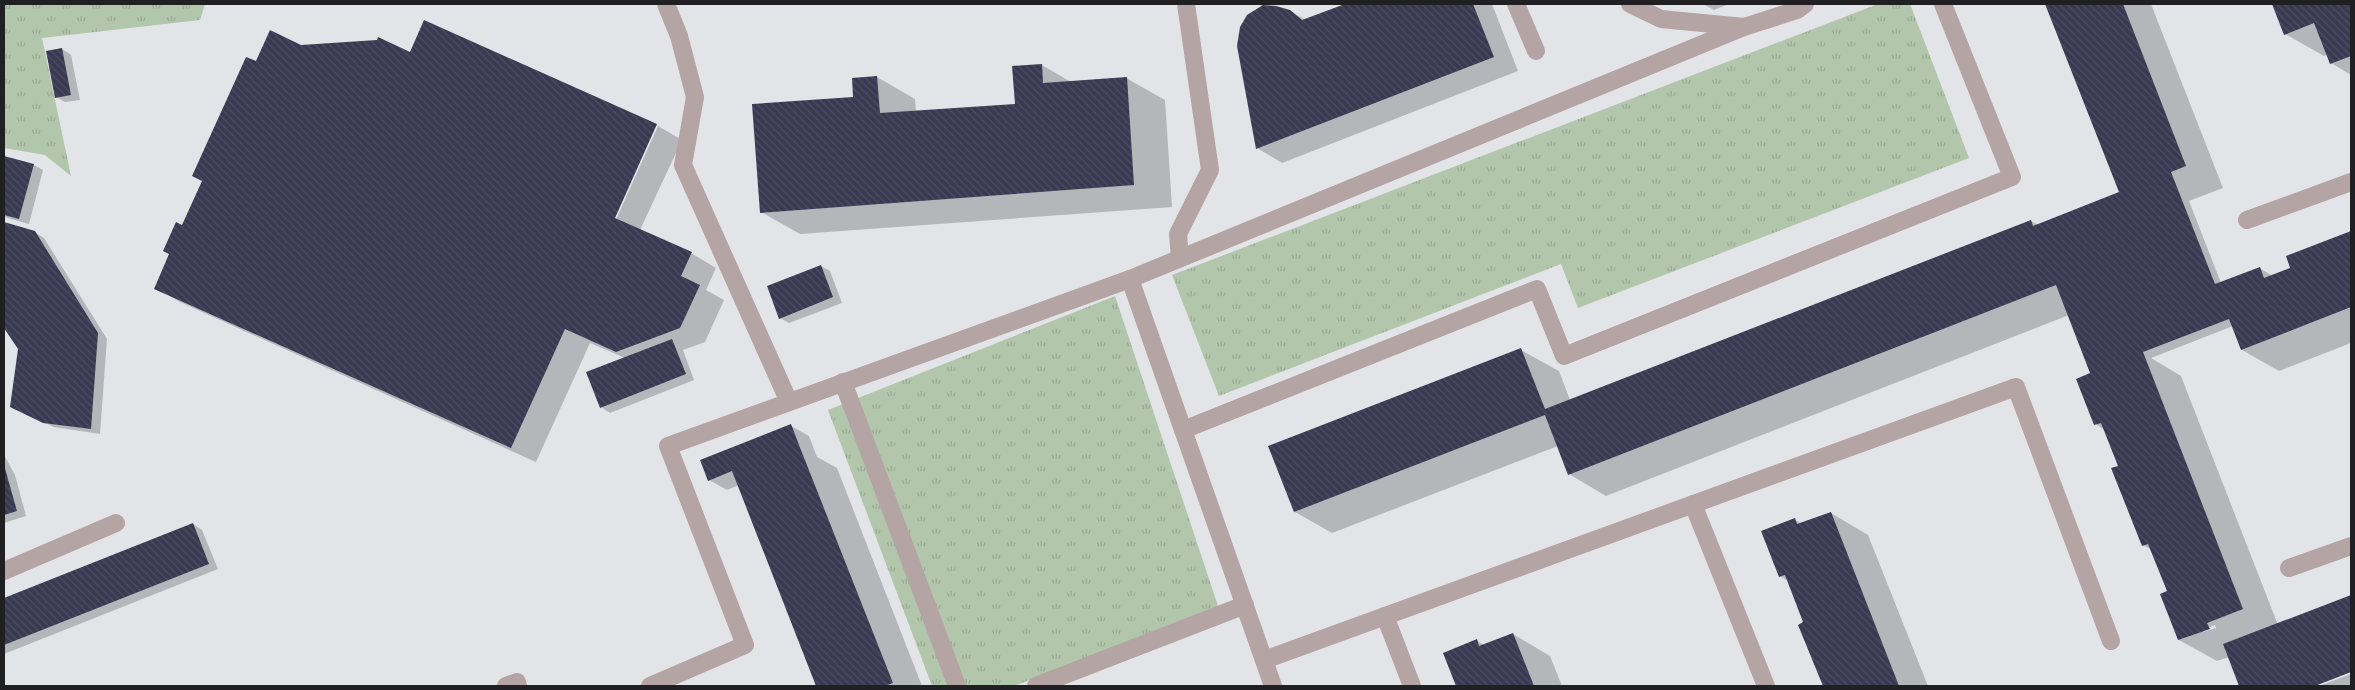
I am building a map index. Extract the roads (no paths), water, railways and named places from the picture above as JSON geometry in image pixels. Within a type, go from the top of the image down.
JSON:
[{"type":"lane","points":[[666,4],[679,36],[695,97],[684,165],[790,402]]},
{"type":"lane","points":[[1180,258],[1178,234],[1191,213],[1210,170],[1186,4]]},
{"type":"lane","points":[[1516,4],[1536,51]]},
{"type":"lane","points":[[1630,4],[1661,19],[1744,27]]},
{"type":"lane","points":[[650,686],[745,645],[668,446],[1130,279],[1744,27],[1801,7],[1817,4]]},
{"type":"lane","points":[[1183,430],[1537,289],[1564,356],[2012,177],[1943,4]]},
{"type":"lane","points":[[2247,220],[2351,182]]},
{"type":"lane","points":[[1130,279],[1273,686]]},
{"type":"lane","points":[[844,382],[957,686]]},
{"type":"lane","points":[[1264,660],[2016,387],[2111,640]]},
{"type":"lane","points":[[1693,504],[1766,686]]},
{"type":"lane","points":[[4,571],[116,523]]},
{"type":"lane","points":[[2290,568],[2351,546]]},
{"type":"lane","points":[[1036,686],[1244,605]]},
{"type":"lane","points":[[1385,616],[1412,686]]},
{"type":"lane","points":[[506,686],[517,682],[518,686]]}]
